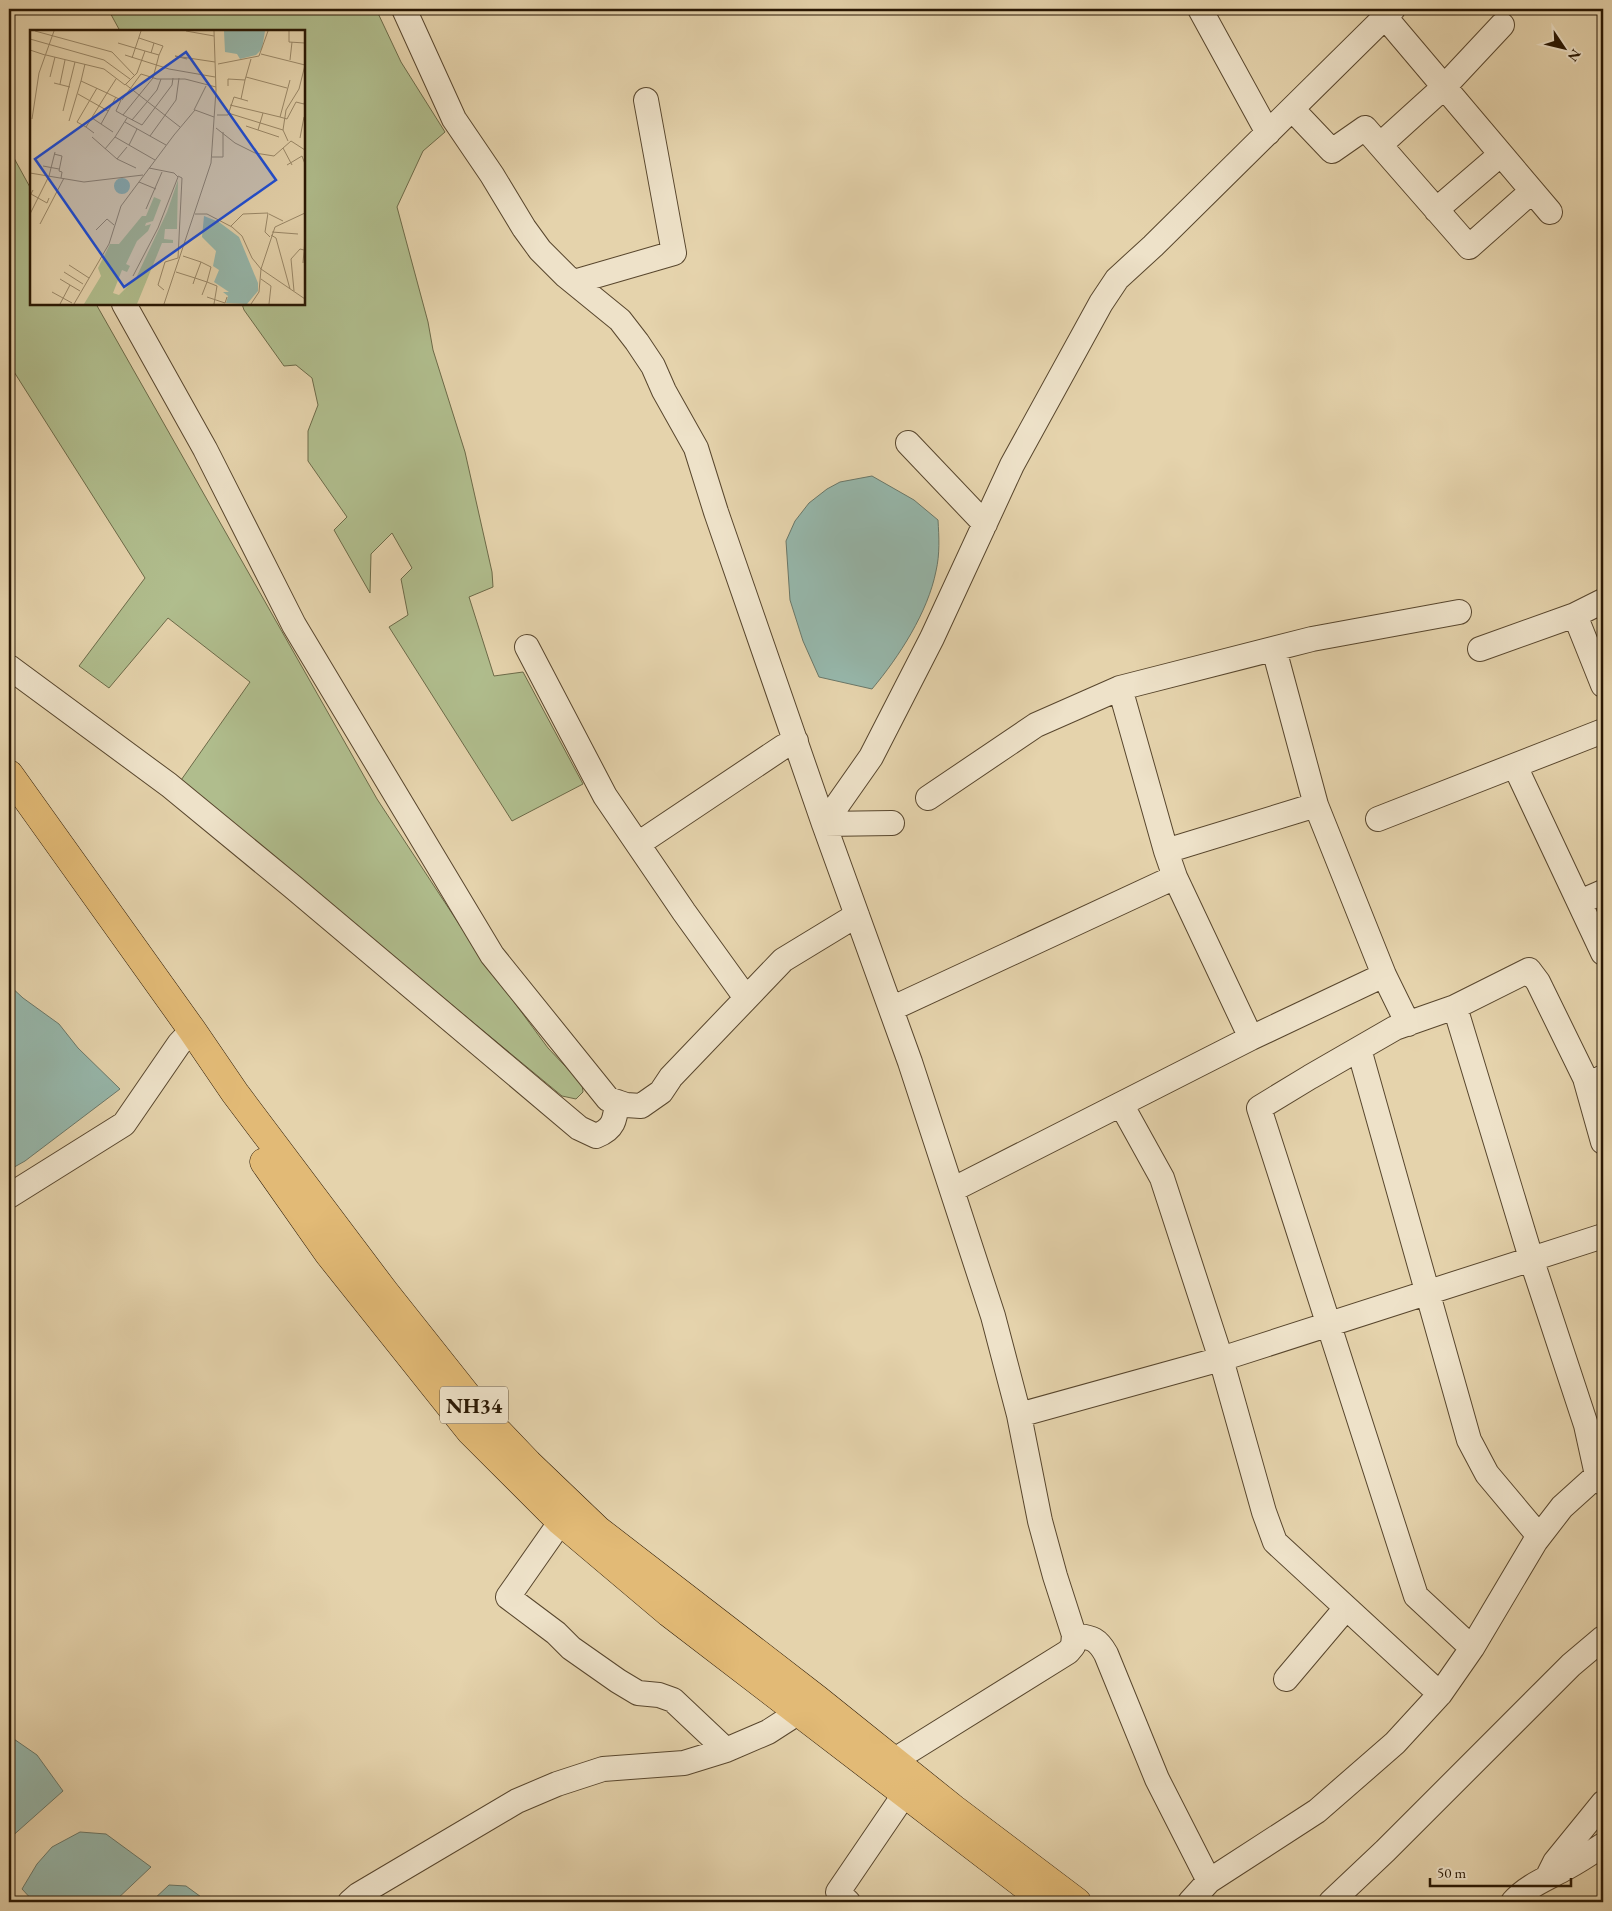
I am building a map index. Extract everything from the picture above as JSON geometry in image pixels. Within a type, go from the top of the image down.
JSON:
[{"type":"highway","name":"NH34","points":[[9,774],[186,1037]]},
{"type":"highway","name":"NH34","points":[[9,808],[86,912],[186,1037],[235,1093],[318,1204],[478,1410],[528,1463],[566,1513],[669,1613],[1046,1902]]},
{"type":"highway","name":"NH34","points":[[566,1513],[598,1530],[1077,1902]]},
{"type":"street","points":[[404,9],[454,119],[534,242],[574,282],[620,320],[653,366],[664,391],[696,448],[716,512],[824,824],[891,1009],[993,1316],[1019,1415],[1040,1521],[1074,1635],[1073,1646],[1068,1652],[894,1761]]},
{"type":"street","points":[[1200,9],[1268,134]]},
{"type":"street","points":[[824,824],[871,757],[932,638],[1025,441],[1117,278],[1154,246],[1268,134],[1386,12],[1444,87],[1550,212]]},
{"type":"street","points":[[1380,146],[1444,87],[1502,25]]},
{"type":"street","points":[[574,282],[674,253],[646,100]]},
{"type":"street","points":[[1292,110],[1332,151],[1365,128],[1468,247],[1532,191]]},
{"type":"street","points":[[1436,210],[1501,154]]},
{"type":"street","points":[[125,305],[205,449],[294,625],[492,955],[608,1099],[641,1106],[661,1092],[671,1077],[783,960],[857,915]]},
{"type":"street","points":[[908,443],[985,524]]},
{"type":"street","points":[[1480,649],[1574,614],[1603,601]]},
{"type":"street","points":[[928,798],[1036,725],[1120,688],[1312,639],[1459,612]]},
{"type":"street","points":[[1574,614],[1603,686]]},
{"type":"street","points":[[527,647],[605,796],[746,998]]},
{"type":"street","points":[[1274,649],[1316,805],[1384,975],[1408,1024]]},
{"type":"street","points":[[9,667],[169,786],[293,887],[579,1128],[596,1136],[607,1132],[615,1120],[617,1102]]},
{"type":"street","points":[[1120,688],[1175,877],[1251,1038]]},
{"type":"street","points":[[1378,819],[1603,731]]},
{"type":"street","points":[[638,844],[783,747],[796,741]]},
{"type":"street","points":[[1515,766],[1603,953]]},
{"type":"street","points":[[1166,851],[1316,805]]},
{"type":"street","points":[[824,824],[892,823]]},
{"type":"street","points":[[891,1009],[1175,877]]},
{"type":"street","points":[[1580,902],[1603,892]]},
{"type":"street","points":[[1472,1648],[1416,1596],[1259,1108],[1395,1028],[1454,1006],[1529,970],[1538,982],[1594,1078],[1603,1142]]},
{"type":"street","points":[[952,1190],[1251,1038],[1384,975]]},
{"type":"street","points":[[1190,1902],[1209,1881],[1316,1811],[1395,1743],[1440,1694],[1472,1648],[1539,1536],[1562,1507],[1601,1476],[1531,1258],[1454,1006]]},
{"type":"street","points":[[9,1196],[124,1124],[186,1037]]},
{"type":"street","points":[[1359,1048],[1469,1440],[1487,1474],[1539,1536]]},
{"type":"street","points":[[1121,1104],[1162,1178],[1221,1359],[1264,1512],[1276,1542],[1440,1694]]},
{"type":"street","points":[[1019,1415],[1221,1359],[1603,1236]]},
{"type":"street","points":[[566,1513],[508,1597],[556,1633],[571,1648],[618,1681],[638,1693],[658,1695],[673,1700],[726,1750]]},
{"type":"street","points":[[1286,1679],[1346,1608]]},
{"type":"street","points":[[1074,1635],[1089,1638],[1100,1643],[1157,1779],[1209,1881]]},
{"type":"street","points":[[1331,1902],[1385,1851],[1571,1665],[1603,1638]]},
{"type":"street","points":[[350,1902],[358,1895],[518,1801],[558,1784],[603,1769],[684,1764],[726,1750],[768,1732],[799,1712]]},
{"type":"street","points":[[848,1902],[838,1892],[904,1795]]},
{"type":"street","points":[[1547,1878],[1556,1862],[1603,1803]]},
{"type":"street","points":[[1514,1902],[1518,1896],[1603,1845]]},
{"type":"green space","points":[[108,9],[376,9],[401,62],[445,132],[423,151],[397,207],[428,322],[433,350],[465,452],[492,572],[493,587],[469,597],[494,676],[523,672],[583,784],[512,821],[389,627],[408,615],[401,579],[412,568],[392,533],[371,554],[370,593],[334,530],[347,517],[308,461],[308,431],[318,405],[312,378],[296,365],[284,366],[244,310],[242,305],[305,305],[305,30],[119,30]]},
{"type":"green space","points":[[9,149],[30,187],[30,305],[97,305],[377,799],[480,956],[548,1048],[582,1084],[583,1092],[576,1099],[562,1096],[325,900],[179,783],[250,682],[168,618],[109,688],[79,666],[145,578],[9,364]]},
{"type":"water","points":[[872,476],[914,500],[938,520],[939,546],[932,587],[919,618],[902,648],[872,689],[819,677],[803,641],[790,600],[786,541],[795,521],[809,503],[827,489],[840,482]]},
{"type":"water","points":[[9,985],[23,998],[59,1024],[78,1048],[120,1089],[25,1161],[9,1170]]},
{"type":"water","points":[[11,1737],[37,1755],[63,1791],[9,1839],[9,1738]]},
{"type":"water","points":[[80,1832],[106,1834],[151,1867],[114,1902],[34,1902],[22,1889],[37,1864],[52,1847]]},
{"type":"water","points":[[169,1885],[186,1886],[208,1902],[151,1902]]}]
